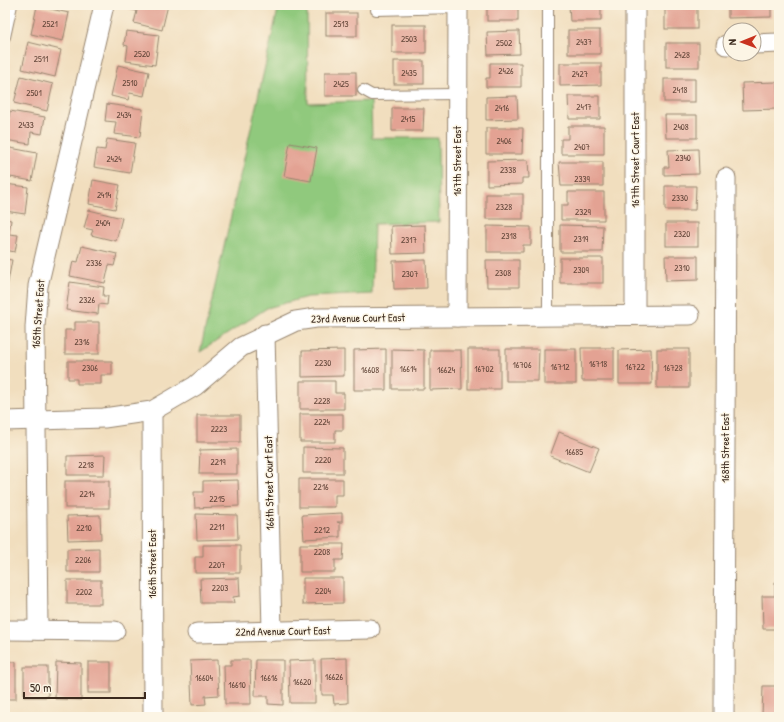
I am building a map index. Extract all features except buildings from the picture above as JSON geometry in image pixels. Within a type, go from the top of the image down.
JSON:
[{"type":"street","name":"165th Street East","points":[[38,630],[35,327],[38,286],[104,5]]},
{"type":"street","name":"167th Street Court East","points":[[635,5],[635,315]]},
{"type":"street","name":"167th Street East","points":[[457,316],[458,7]]},
{"type":"street","points":[[762,44],[779,43]]},
{"type":"street","name":"168th Street East","points":[[724,717],[726,178]]},
{"type":"street","name":"23rd Avenue Court East","points":[[5,421],[104,418],[152,410],[195,386],[241,347],[265,334],[296,321],[316,318],[690,315]]},
{"type":"street","name":"166th Street Court East","points":[[265,334],[272,631]]},
{"type":"street","name":"166th Street East","points":[[152,410],[152,717]]},
{"type":"street","name":"22nd Avenue Court East","points":[[197,633],[370,629]]},
{"type":"street","points":[[5,630],[115,632]]},
{"type":"lane","points":[[5,37],[12,5]]},
{"type":"lane","points":[[548,5],[548,316]]},
{"type":"lane","points":[[376,10],[458,7]]},
{"type":"lane","points":[[363,90],[372,95],[457,94]]},
{"type":"green space","points":[[279,5],[307,5],[308,103],[371,101],[372,138],[438,138],[439,222],[374,224],[372,294],[307,297],[267,308],[200,352]]}]
